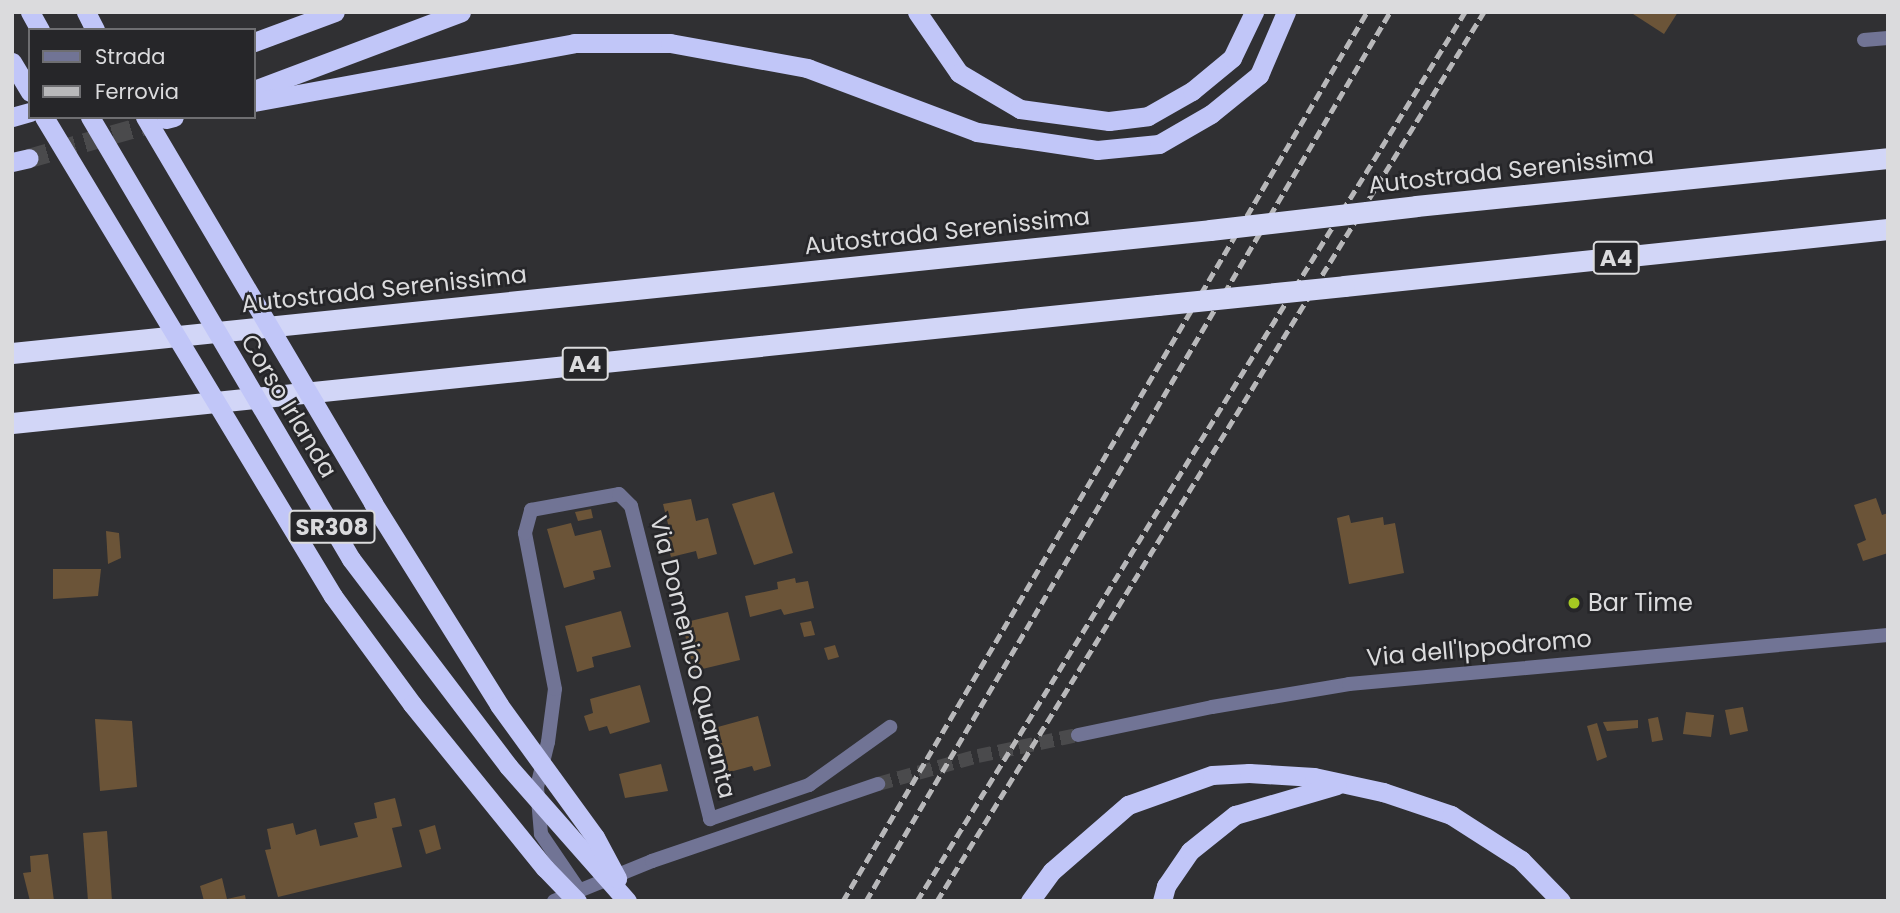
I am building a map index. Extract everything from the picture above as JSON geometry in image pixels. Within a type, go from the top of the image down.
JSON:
[{"type":"highway","points":[[30,12],[39,28]]},
{"type":"highway","points":[[86,12],[94,28]]},
{"type":"highway","points":[[256,41],[311,12]]},
{"type":"highway","points":[[256,41],[335,12]]},
{"type":"highway","points":[[256,89],[461,12]]},
{"type":"highway","points":[[917,12],[959,73],[1020,109],[1109,121],[1148,116],[1192,91],[1232,58],[1254,12]]},
{"type":"highway","points":[[256,102],[574,43],[670,43],[807,68],[977,132],[1097,150],[1159,144],[1211,114],[1259,75],[1286,12]]},
{"type":"highway","points":[[12,62],[28,89]]},
{"type":"highway","name":"SR308","points":[[45,119],[333,596],[420,714],[545,868],[578,896]]},
{"type":"highway","name":"Corso Irlanda","points":[[91,119],[351,559],[508,766],[628,901]]},
{"type":"highway","points":[[146,119],[373,503],[499,705],[595,836],[628,901]]},
{"type":"highway","name":"Autostrada Serenissima","points":[[12,353],[1888,158]]},
{"type":"highway","name":"A4","points":[[12,423],[1888,229]]},
{"type":"highway","points":[[1030,901],[1052,871],[1128,805],[1212,775],[1248,773],[1314,777],[1384,792],[1451,815],[1521,860],[1560,901]]},
{"type":"highway","points":[[1162,901],[1166,886],[1190,851],[1235,815],[1342,784]]},
{"type":"street","points":[[1864,40],[1888,38]]},
{"type":"street","name":"Via Domenico Quaranta","points":[[578,896],[541,834],[537,787],[548,742],[555,689],[525,533],[531,510],[618,494],[631,506],[710,819],[810,785],[890,727]]},
{"type":"street","name":"Via dell'Ippodromo","points":[[1078,735],[1212,707],[1359,682],[1888,635]]},
{"type":"street","points":[[554,901],[578,896],[652,860],[878,784]]},
{"type":"building","points":[[1630,12],[1678,12],[1664,34]]},
{"type":"building","points":[[774,492],[793,553],[754,565],[732,504]]},
{"type":"building","points":[[1876,498],[1882,515],[1888,513],[1888,553],[1863,561],[1857,544],[1866,540],[1854,505]]},
{"type":"building","points":[[691,499],[696,521],[708,518],[717,554],[698,559],[696,551],[671,557],[663,529],[669,528],[663,504]]},
{"type":"building","points":[[591,509],[593,518],[578,521],[575,512]]},
{"type":"building","points":[[1349,515],[1351,523],[1383,517],[1384,525],[1395,523],[1404,573],[1349,584],[1337,518]]},
{"type":"building","points":[[571,523],[575,536],[601,530],[611,567],[593,571],[595,579],[564,588],[547,529]]},
{"type":"building","points":[[106,531],[119,533],[121,558],[108,564]]},
{"type":"building","points":[[53,569],[101,569],[98,596],[53,599]]},
{"type":"building","points":[[795,578],[796,583],[808,581],[814,608],[784,615],[781,609],[750,617],[745,596],[778,589],[777,582]]},
{"type":"building","points":[[621,611],[631,647],[592,657],[594,667],[577,672],[565,626]]},
{"type":"building","points":[[728,612],[740,660],[694,671],[682,623]]},
{"type":"building","points":[[811,621],[815,635],[804,637],[800,623]]},
{"type":"building","points":[[835,645],[839,657],[828,660],[824,648]]},
{"type":"building","points":[[640,685],[650,722],[610,734],[607,726],[589,731],[584,716],[593,713],[590,699]]},
{"type":"building","points":[[1743,707],[1748,731],[1730,735],[1725,710]]},
{"type":"building","points":[[1686,712],[1714,715],[1711,737],[1683,734]]},
{"type":"building","points":[[758,716],[771,766],[754,771],[752,766],[726,773],[714,728]]},
{"type":"building","points":[[1658,717],[1663,740],[1652,742],[1648,719]]},
{"type":"building","points":[[95,719],[132,721],[137,787],[100,791]]},
{"type":"building","points":[[1638,720],[1638,728],[1607,731],[1603,722]]},
{"type":"building","points":[[1597,723],[1607,757],[1597,761],[1587,726]]},
{"type":"building","points":[[661,764],[668,791],[625,798],[619,774]]},
{"type":"building","points":[[395,798],[402,826],[392,828],[402,867],[278,897],[265,850],[271,849],[267,829],[293,823],[296,835],[316,829],[320,846],[358,837],[354,823],[377,818],[374,803]]},
{"type":"building","points":[[435,825],[441,849],[426,854],[419,830]]},
{"type":"building","points":[[107,831],[112,901],[88,901],[83,833]]},
{"type":"building","points":[[48,854],[54,901],[30,901],[23,873],[31,872],[30,856]]},
{"type":"building","points":[[222,878],[227,899],[245,895],[246,901],[204,901],[200,886]]},
{"type":"tunnel","points":[[29,158],[163,120]]},
{"type":"tunnel","points":[[878,784],[978,756],[1078,735]]},
{"type":"railway","points":[[843,901],[1367,12]]},
{"type":"railway","points":[[866,901],[1390,12]]},
{"type":"railway","points":[[917,901],[1465,12]]},
{"type":"railway","points":[[937,901],[1484,12]]},
{"type":"place","name":"Bar Time","points":[[1574,603]]}]
